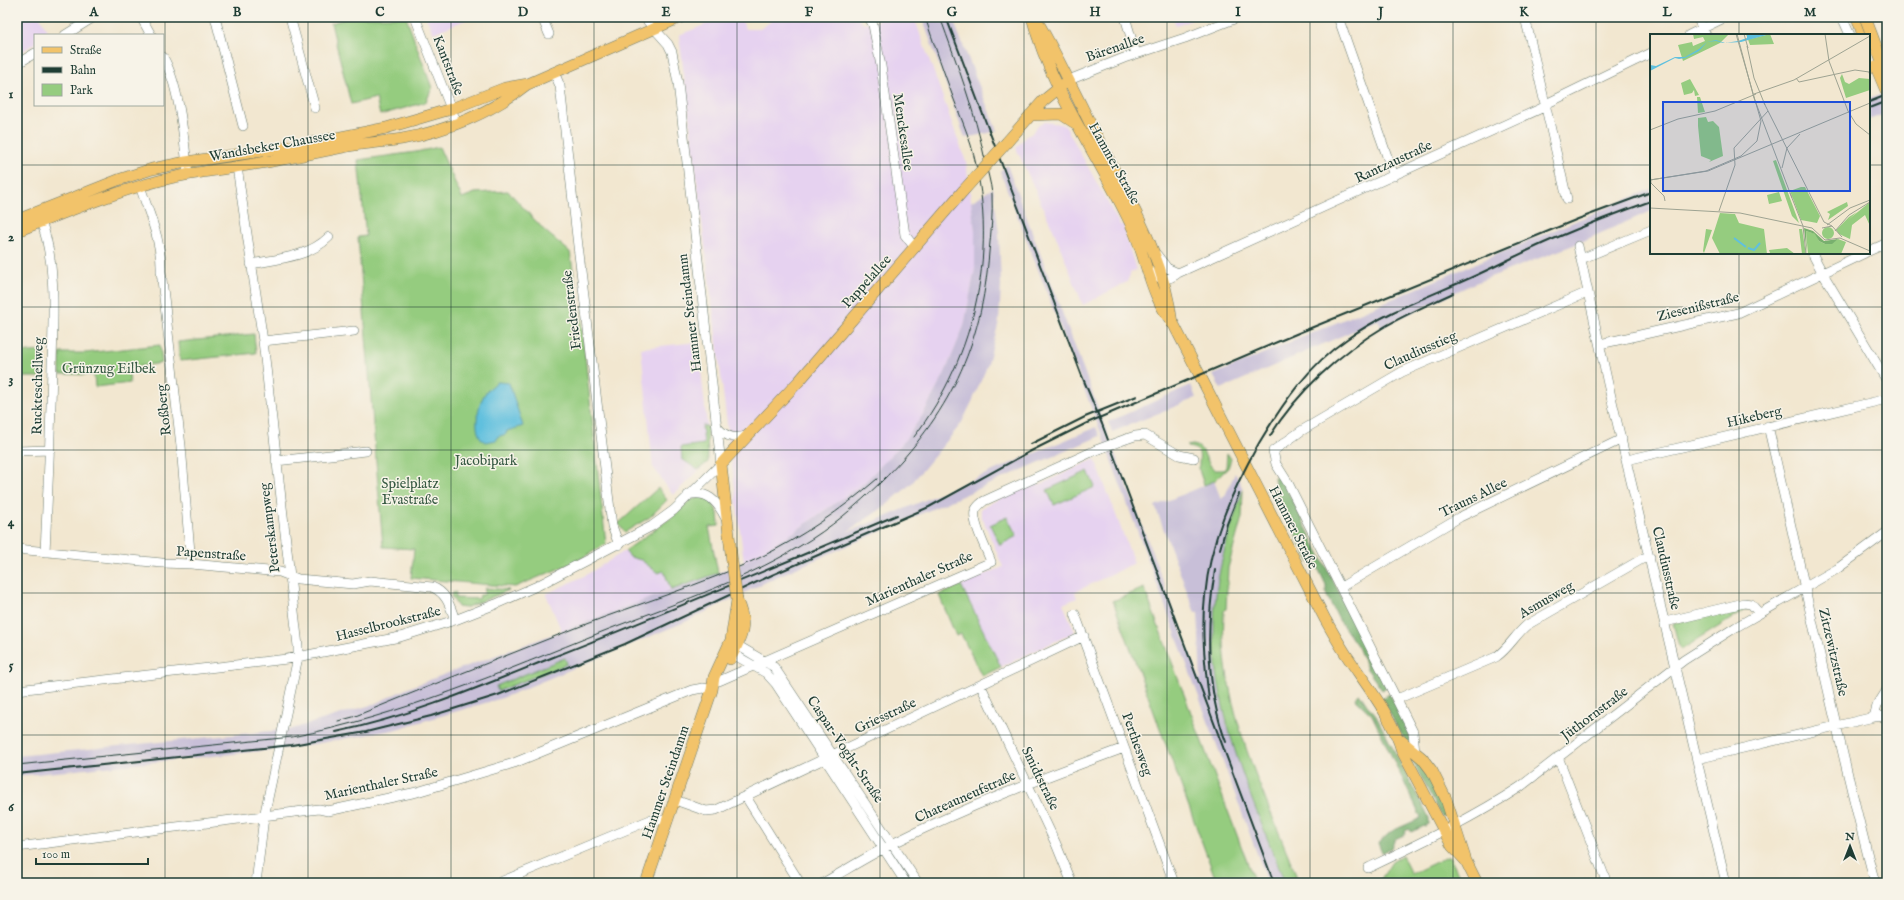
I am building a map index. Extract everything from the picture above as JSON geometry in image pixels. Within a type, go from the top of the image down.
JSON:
[{"type":"main road","name":"Wandsbeker Chaussee","points":[[17,231],[108,195],[140,186],[188,175],[349,146],[402,139],[457,124],[511,97],[528,84],[681,17]]},
{"type":"main road","name":"Hammer Straße","points":[[1032,17],[1037,39],[1058,88],[1134,231],[1158,302],[1172,323],[1324,619],[1375,696],[1399,739],[1402,751],[1444,831],[1456,852],[1466,861]]},
{"type":"main road","name":"Hammer Straße","points":[[1035,17],[1069,80],[1156,254],[1170,307],[1172,323]]},
{"type":"main road","points":[[1857,17],[1863,34]]},
{"type":"main road","points":[[1865,17],[1887,76]]},
{"type":"main road","points":[[1870,52],[1887,93]]},
{"type":"main road","name":"Pappelallee","points":[[722,464],[915,248],[1042,101],[1069,80]]},
{"type":"main road","name":"Wandsbeker Chaussee","points":[[17,220],[132,175],[186,162],[319,142],[398,126],[451,109],[505,88],[528,84]]},
{"type":"main road","points":[[1030,115],[1061,114],[1076,124]]},
{"type":"main road","name":"Hammer Steindamm","points":[[646,883],[715,685],[742,632],[742,613],[737,600],[726,520],[722,464]]},
{"type":"main road","name":"Hammer Straße","points":[[1399,739],[1427,763],[1432,771],[1446,799],[1466,861],[1477,883]]},
{"type":"street","points":[[67,34],[94,17]]},
{"type":"street","points":[[141,17],[150,34]]},
{"type":"street","points":[[215,17],[242,126]]},
{"type":"street","points":[[290,17],[315,108]]},
{"type":"street","name":"Kantstraße","points":[[415,17],[457,124]]},
{"type":"street","points":[[542,17],[549,34]]},
{"type":"street","name":"Hammer Steindamm","points":[[644,17],[668,44],[672,52],[678,83],[722,464]]},
{"type":"street","name":"Menckesallee","points":[[869,17],[873,25],[881,66],[905,235],[915,248]]},
{"type":"street","points":[[1125,17],[1136,54]]},
{"type":"street","name":"Bärenallee","points":[[1069,80],[1239,17]]},
{"type":"street","points":[[1338,17],[1394,176]]},
{"type":"street","points":[[1525,17],[1567,199]]},
{"type":"street","points":[[1697,17],[1704,32]]},
{"type":"street","points":[[1694,34],[1704,32],[1726,17]]},
{"type":"street","points":[[1842,17],[1850,34]]},
{"type":"street","points":[[17,64],[34,54]]},
{"type":"street","name":"Rantzaustraße","points":[[1163,280],[1170,279],[1178,273],[1394,176],[1650,54]]},
{"type":"street","points":[[164,60],[172,80],[188,175]]},
{"type":"street","points":[[1870,65],[1887,62]]},
{"type":"street","name":"Friedenstraße","points":[[554,72],[560,86],[610,513],[613,532],[618,545]]},
{"type":"street","name":"Peterskampweg","points":[[238,167],[263,341],[298,657],[264,817],[256,883]]},
{"type":"street","name":"Roßberg","points":[[140,186],[159,241],[161,256],[160,271],[181,446],[191,564]]},
{"type":"street","name":"Ruckteschellweg","points":[[41,221],[45,230],[53,285],[50,450],[45,552]]},
{"type":"street","points":[[1581,259],[1650,230]]},
{"type":"street","points":[[251,264],[308,252],[320,247],[329,237]]},
{"type":"street","points":[[1870,251],[1887,243]]},
{"type":"street","name":"Claudiusstraße","points":[[1578,246],[1726,883]]},
{"type":"street","name":"Hammer Straße","points":[[1156,254],[1167,268],[1178,273]]},
{"type":"street","points":[[1813,254],[1887,381]]},
{"type":"street","name":"Ziesenißstraße","points":[[1600,344],[1738,313],[1863,254]]},
{"type":"street","points":[[1147,268],[1163,280]]},
{"type":"street","name":"Claudiusstieg","points":[[1273,451],[1301,432],[1402,372],[1588,292]]},
{"type":"street","points":[[263,341],[354,332]]},
{"type":"street","name":"Hikeberg","points":[[1627,460],[1887,399]]},
{"type":"street","name":"Zitzewitzstraße","points":[[1768,426],[1836,726],[1875,883]]},
{"type":"street","points":[[718,428],[723,433],[734,438],[743,437],[750,434]]},
{"type":"street","name":"Marienthaler Straße","points":[[17,847],[319,810],[328,811],[382,800],[450,783],[546,751],[692,690],[715,685],[766,660],[991,562],[976,525],[975,516],[978,506],[984,501],[1096,450],[1135,436],[1145,435],[1178,455],[1194,458]]},
{"type":"street","name":"Trauns Allee","points":[[1341,587],[1460,517],[1622,439]]},
{"type":"street","points":[[17,451],[50,450]]},
{"type":"street","points":[[276,461],[366,451]]},
{"type":"street","name":"Hammer Straße","points":[[1273,451],[1276,464],[1288,483],[1413,732],[1415,752]]},
{"type":"street","name":"Hasselbrookstraße","points":[[17,690],[247,665],[298,657],[400,637],[455,620],[517,595],[618,545],[657,523],[722,464]]},
{"type":"street","points":[[688,495],[702,494],[711,497],[718,503],[726,520]]},
{"type":"street","name":"Jüthornstraße","points":[[1444,831],[1477,814],[1511,793],[1694,653],[1759,613],[1837,569],[1887,532]]},
{"type":"street","name":"Papenstraße","points":[[17,548],[178,565],[191,564],[280,572],[298,579],[353,584],[370,581],[432,587],[441,592],[447,598],[455,620]]},
{"type":"street","name":"Asmusweg","points":[[1397,699],[1496,657],[1503,652],[1519,632],[1527,625],[1642,560],[1650,557]]},
{"type":"street","points":[[1665,622],[1744,604],[1751,604],[1759,613]]},
{"type":"street","name":"Perthesweg","points":[[1075,614],[1174,883]]},
{"type":"street","name":"Griesstraße","points":[[675,800],[710,812],[746,797],[1084,636]]},
{"type":"street","name":"Caspar-Voght-Straße","points":[[733,648],[766,660],[774,667],[918,883]]},
{"type":"street","name":"Caspar-Voght-Straße","points":[[733,648],[766,673],[776,684],[906,883]]},
{"type":"street","name":"Smidtstraße","points":[[981,686],[1028,783],[1072,883]]},
{"type":"street","points":[[1874,717],[1877,706],[1887,690]]},
{"type":"street","points":[[1697,759],[1874,717],[1887,716]]},
{"type":"street","name":"Chateauneufstraße","points":[[823,883],[892,843],[953,815],[1028,783],[1124,748]]},
{"type":"street","points":[[1558,757],[1607,883]]},
{"type":"street","points":[[746,797],[800,883]]},
{"type":"street","points":[[498,883],[650,820],[668,820]]},
{"type":"street","points":[[1368,868],[1444,831]]},
{"type":"shaded area","points":[[17,17],[40,17],[49,34],[34,34],[34,44],[17,55]]},
{"type":"shaded area","points":[[426,17],[473,17],[433,33]]},
{"type":"shaded area","points":[[725,17],[741,17],[745,29],[760,29],[777,17],[858,17],[862,23],[878,21],[877,17],[914,17],[966,162],[975,231],[975,269],[964,326],[944,375],[922,416],[902,444],[863,484],[794,532],[744,562],[679,35]]},
{"type":"shaded area","points":[[922,17],[952,17],[997,131],[965,138]]},
{"type":"shaded area","points":[[1173,17],[1199,17],[1176,26]]},
{"type":"shaded area","points":[[1887,91],[1887,113],[1870,120],[1870,98]]},
{"type":"shaded area","points":[[1044,122],[1062,124],[1066,127],[1120,225],[1124,225],[1136,270],[1131,272],[1127,282],[1083,305],[1055,234],[1016,148],[1026,136],[1031,134],[1040,124]]},
{"type":"shaded area","points":[[1007,165],[1201,683],[1198,613],[1195,613],[1155,506],[1214,481],[1221,499],[1225,496],[1235,473],[1243,489],[1230,530],[1216,594],[1214,653],[1219,688],[1227,726],[1285,883],[1268,883],[1098,425],[1000,171]]},
{"type":"shaded area","points":[[993,188],[999,234],[1001,285],[999,321],[988,364],[972,402],[961,424],[911,484],[884,507],[847,532],[1096,427],[1100,436],[778,576],[687,621],[502,698],[393,730],[292,748],[17,776],[17,756],[292,729],[374,704],[408,688],[726,570],[744,562],[794,532],[863,484],[902,444],[922,416],[944,375],[964,326],[975,269],[975,231],[971,202]]},
{"type":"shaded area","points":[[1650,189],[1650,211],[1576,244],[1475,283],[1381,327],[1378,320],[1221,389],[1213,375]]},
{"type":"shaded area","points":[[698,342],[707,426],[708,462],[673,495],[653,467],[641,348]]},
{"type":"shaded area","points":[[1191,385],[1196,398],[1112,432],[1108,422]]},
{"type":"shaded area","points":[[1095,459],[1134,563],[1075,592],[1077,598],[1063,604],[1075,632],[1001,667],[961,585],[1003,567],[981,515],[981,508],[1036,481],[1039,485]]},
{"type":"shaded area","points":[[625,551],[630,557],[641,560],[658,573],[664,571],[671,590],[562,632],[546,594],[586,575]]},
{"type":"green space","points":[[352,17],[406,17],[432,88],[426,102],[380,115],[376,98],[351,104],[331,23]]},
{"type":"green space","name":"Jacobipark","points":[[439,147],[462,198],[475,193],[508,191],[545,231],[570,252],[580,311],[606,544],[577,561],[515,587],[411,578],[414,549],[383,547],[358,237],[366,236],[358,160],[416,152]]},
{"type":"green space","name":"Grünzug Eilbek","points":[[254,334],[256,353],[180,361],[178,342]]},
{"type":"green space","name":"Grünzug Eilbek","points":[[160,345],[162,363],[128,368],[130,383],[95,387],[94,375],[60,374],[60,353],[85,353]]},
{"type":"green space","name":"Grünzug Eilbek","points":[[44,351],[43,377],[17,377],[17,353]]},
{"type":"green space","points":[[702,426],[707,426],[708,462],[698,470],[682,459],[681,447],[704,444]]},
{"type":"green space","points":[[1193,445],[1201,448],[1209,464],[1215,470],[1223,470],[1226,468],[1227,453],[1231,459],[1228,468],[1214,481],[1204,485],[1199,469],[1199,453],[1196,449],[1187,447]]},
{"type":"green space","points":[[1088,471],[1095,487],[1054,505],[1047,490]]},
{"type":"green space","points":[[1274,477],[1281,478],[1387,687],[1382,690],[1367,669],[1358,647],[1339,620],[1326,594],[1326,585],[1316,564],[1312,566],[1276,497]]},
{"type":"green space","points":[[658,488],[667,500],[650,517],[625,532],[618,524]]},
{"type":"green space","points":[[1243,489],[1242,517],[1228,568],[1226,609],[1224,611],[1224,647],[1236,716],[1259,784],[1299,883],[1285,883],[1257,813],[1232,742],[1223,706],[1217,670],[1214,633],[1216,595],[1220,568]]},
{"type":"green space","points":[[701,497],[711,501],[718,513],[719,526],[709,527],[718,573],[671,590],[664,571],[658,573],[641,560],[630,557],[625,551],[672,517],[690,500]]},
{"type":"green space","points":[[1007,517],[1017,536],[1000,545],[990,525]]},
{"type":"green space","points":[[961,585],[1001,667],[982,676],[961,634],[956,636],[939,595]]},
{"type":"green space","points":[[485,588],[509,590],[465,608],[458,607],[451,596],[452,593],[456,592],[455,598],[479,599],[480,595],[484,595]]},
{"type":"green space","points":[[1144,588],[1255,883],[1217,883],[1113,601]]},
{"type":"green space","points":[[1745,606],[1750,607],[1681,650],[1673,623]]},
{"type":"green space","points":[[565,658],[567,664],[498,691],[496,686]]},
{"type":"green space","points":[[1360,694],[1367,705],[1374,712],[1429,818],[1429,824],[1411,832],[1410,829],[1405,831],[1406,834],[1395,839],[1391,848],[1382,853],[1378,843],[1392,831],[1421,818],[1372,715],[1355,699],[1357,695]]},
{"type":"green space","points":[[1390,694],[1408,728],[1411,741],[1407,742],[1399,731],[1382,698]]},
{"type":"green space","points":[[1406,749],[1425,764],[1447,814],[1442,817]]},
{"type":"green space","points":[[1402,856],[1411,874],[1449,856],[1463,883],[1374,883],[1381,879],[1392,862]]},
{"type":"water","points":[[497,382],[509,383],[523,426],[507,431],[506,434],[497,437],[497,440],[485,442],[478,433],[478,413],[484,395]]},
{"type":"tram line","points":[[914,437],[936,405],[954,371],[967,335],[977,298],[982,260],[983,222],[979,183],[971,145],[925,17]]},
{"type":"tram line","points":[[17,765],[292,737],[372,717],[450,692],[704,593],[777,559],[822,532],[843,516],[881,482],[905,457],[926,431],[958,378],[970,349],[979,319],[990,245],[992,223],[991,190],[981,142],[971,106],[940,17]]},
{"type":"tram line","points":[[338,721],[353,717],[581,626],[737,568],[775,550],[821,522],[877,479]]},
{"type":"railway","points":[[946,17],[1082,376],[1102,424],[1274,883]]},
{"type":"railway","points":[[1870,102],[1887,95]]},
{"type":"railway","points":[[1870,108],[1887,101]]},
{"type":"railway","points":[[17,774],[292,745],[366,732],[431,716],[498,695],[625,644],[772,575],[929,507],[1029,452],[1087,423],[1296,334],[1578,219],[1650,192]]},
{"type":"railway","points":[[1209,700],[1203,622],[1208,575],[1217,536],[1231,498],[1259,443],[1277,414],[1308,373],[1347,339],[1376,321],[1530,249],[1650,201]]},
{"type":"railway","points":[[1270,436],[1306,389],[1351,349],[1392,322],[1453,293]]},
{"type":"railway","points":[[1031,444],[1085,417],[1137,396]]},
{"type":"railway","points":[[1220,549],[1227,524],[1239,494]]},
{"type":"railway","points":[[336,732],[420,709],[475,689],[770,569],[897,515]]},
{"type":"railway","points":[[1215,570],[1209,635],[1211,679],[1219,722],[1226,742]]},
{"type":"park label","name":"Spielplatz Evastraße","points":[[410,492]]}]
